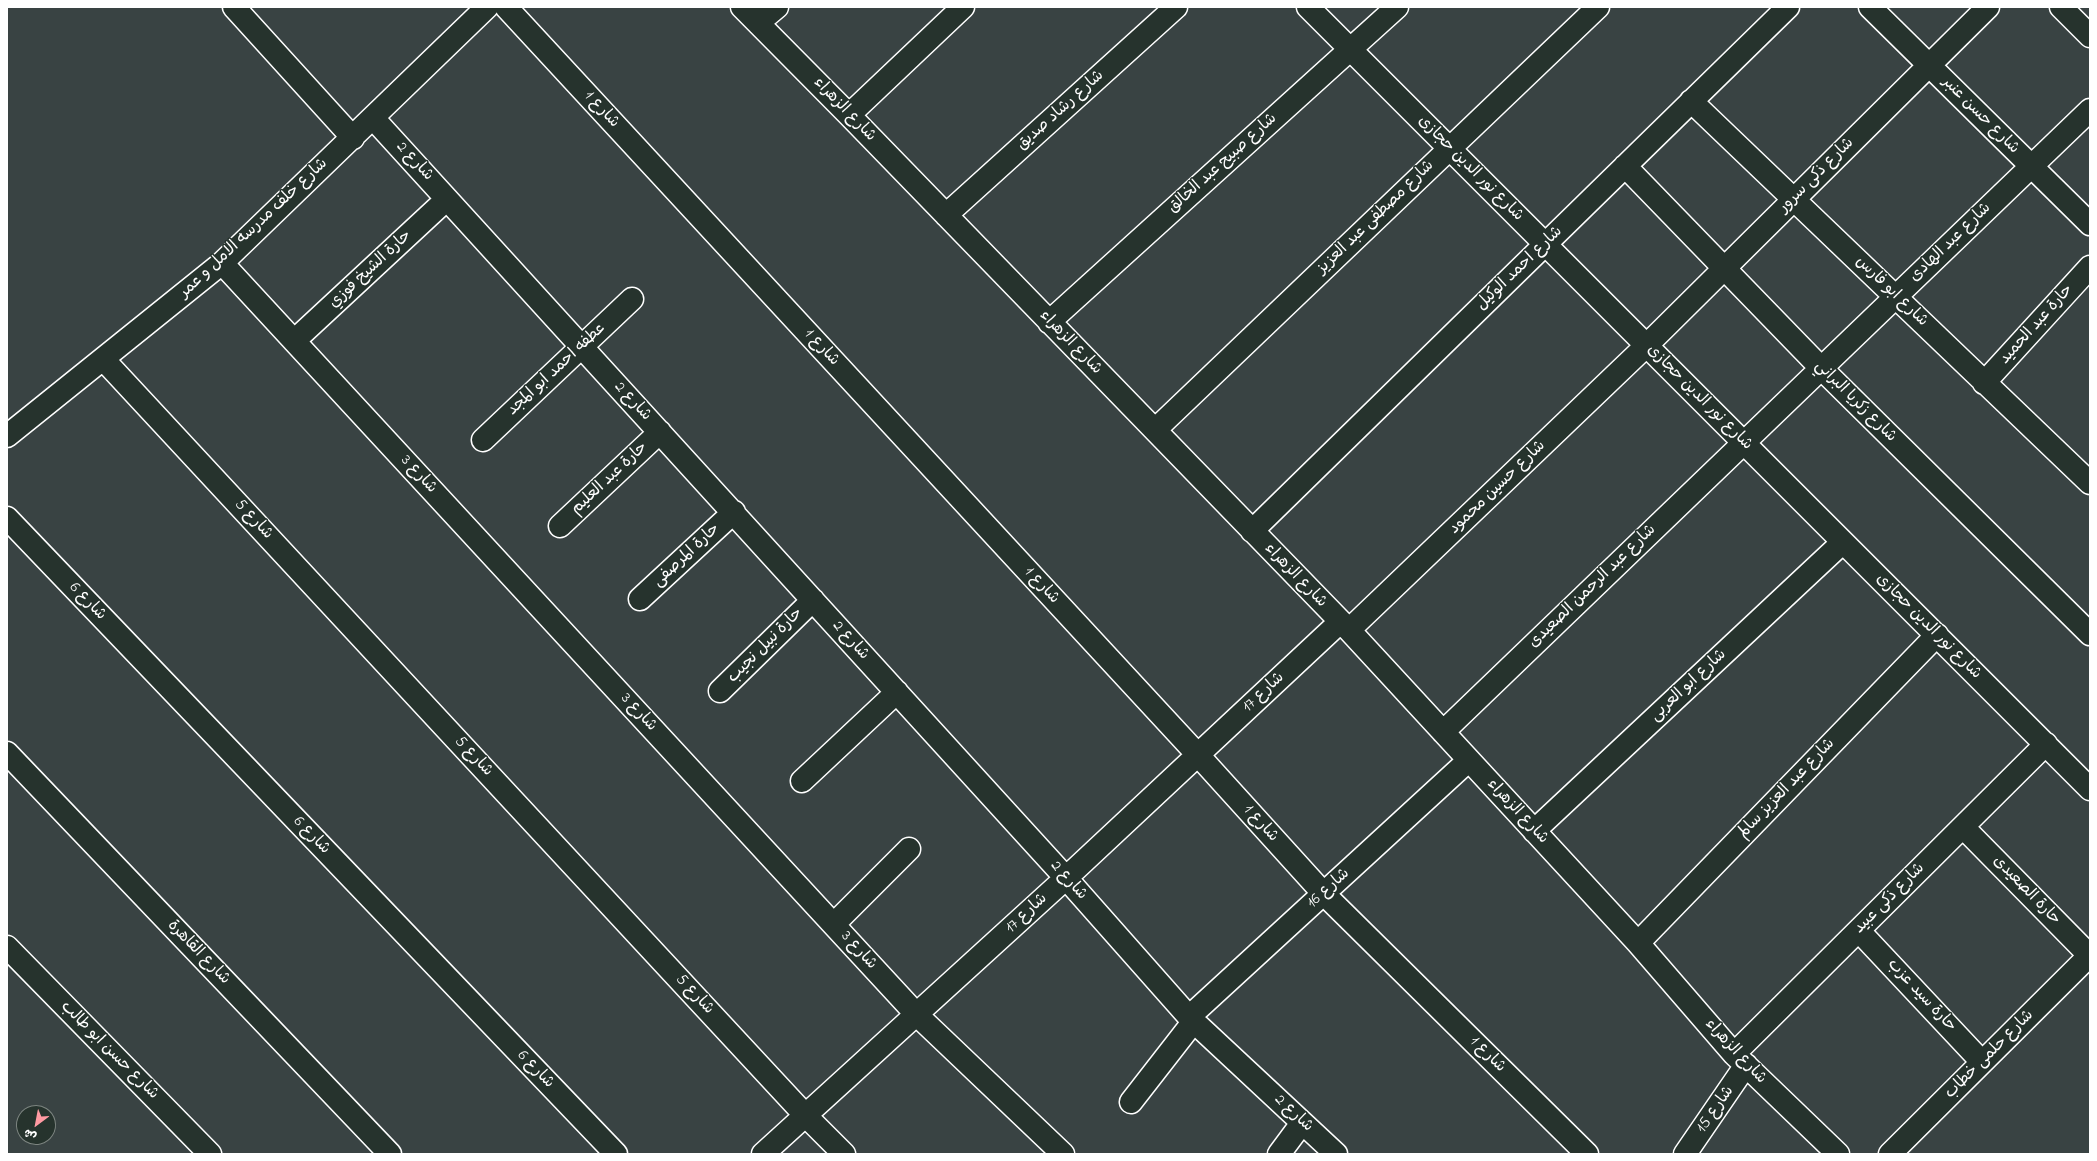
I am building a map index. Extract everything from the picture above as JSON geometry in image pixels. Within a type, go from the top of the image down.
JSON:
[{"type":"street","points":[[234,7],[353,138]]},
{"type":"street","name":"شارع خلف مدرسه الامل و عمر","points":[[7,436],[104,360],[222,263],[487,7]]},
{"type":"street","name":"شارع 1","points":[[506,7],[1198,755],[1324,894],[1587,1154]]},
{"type":"street","name":"شارع الزهراء","points":[[742,7],[849,115],[1344,626],[1638,943],[1740,1060],[1838,1154]]},
{"type":"street","points":[[758,23],[777,7]]},
{"type":"street","points":[[849,115],[963,7]]},
{"type":"street","name":"شارع رشاد صديق","points":[[946,215],[1176,7]]},
{"type":"street","name":"شارع نور الدين حجازى","points":[[1308,7],[2090,789]]},
{"type":"street","name":"شارع صبيح عبد الخالق","points":[[1049,322],[1397,7]]},
{"type":"street","name":"شارع مصطفى عبد العزيز","points":[[1155,430],[1598,7]]},
{"type":"street","name":"شارع احمد الوكيل","points":[[1252,531],[1788,7]]},
{"type":"street","name":"شارع حسن عنبر","points":[[1870,7],[2090,224]]},
{"type":"street","name":"شارع ذكى سرور","points":[[1647,345],[1988,7]]},
{"type":"street","points":[[2061,7],[2090,36]]},
{"type":"street","name":"شارع ابو فارس","points":[[1691,101],[1984,383],[2088,478]]},
{"type":"street","name":"شارع عبد الهادى","points":[[1743,442],[2090,110]]},
{"type":"street","name":"شارع 2","points":[[373,118],[734,512],[1192,1019],[1336,1154]]},
{"type":"street","name":"شارع زكريا البراني","points":[[1625,166],[1821,368],[2090,634]]},
{"type":"street","name":"حارة الشيخ فوزي","points":[[294,341],[447,199]]},
{"type":"street","name":"شارع 3","points":[[222,263],[917,1015],[1063,1154]]},
{"type":"street","name":"حارة عبد الحميد","points":[[1984,383],[2090,267]]},
{"type":"street","name":"عطفه احمد ابو المجد","points":[[483,440],[632,299]]},
{"type":"street","name":"شارع حسين محمود","points":[[1344,626],[1647,345]]},
{"type":"street","name":"شارع 5","points":[[104,360],[806,1116],[844,1154]]},
{"type":"street","name":"حارة عبد العليم","points":[[560,526],[660,432]]},
{"type":"street","name":"شارع عبد الرحمن الصعيدى","points":[[1443,732],[1743,442]]},
{"type":"street","name":"حارة المرصفى","points":[[640,599],[734,512]]},
{"type":"street","name":"شارع 6","points":[[7,518],[616,1154]]},
{"type":"street","name":"شارع ابو العربى","points":[[1534,831],[1843,542]]},
{"type":"street","name":"حارة نبيل نجيب","points":[[720,692],[813,600]]},
{"type":"street","name":"شارع 17","points":[[764,1154],[917,1015],[1198,755],[1344,626]]},
{"type":"street","name":"شارع عبد العزيز سالم","points":[[1638,943],[1937,635]]},
{"type":"street","points":[[802,781],[896,692]]},
{"type":"street","name":"شارع ذكى عبيد","points":[[1740,1060],[1859,930],[2046,744]]},
{"type":"street","name":"شارع القاهرة","points":[[7,753],[390,1154]]},
{"type":"street","name":"شارع 16","points":[[1130,1102],[1192,1019],[1469,760]]},
{"type":"street","name":"حارة الصعيدى","points":[[1963,827],[2090,956]]},
{"type":"street","points":[[834,924],[909,849]]},
{"type":"street","name":"حارة سيد عزب","points":[[1859,930],[1982,1062]]},
{"type":"street","name":"شارع حسن ابو طالب","points":[[7,947],[210,1154]]},
{"type":"street","name":"شارع حلمى خطاب","points":[[1890,1154],[2090,956]]},
{"type":"street","name":"شارع 15","points":[[1685,1154],[1740,1060]]},
{"type":"street","points":[[1279,1154],[1302,1123]]}]
